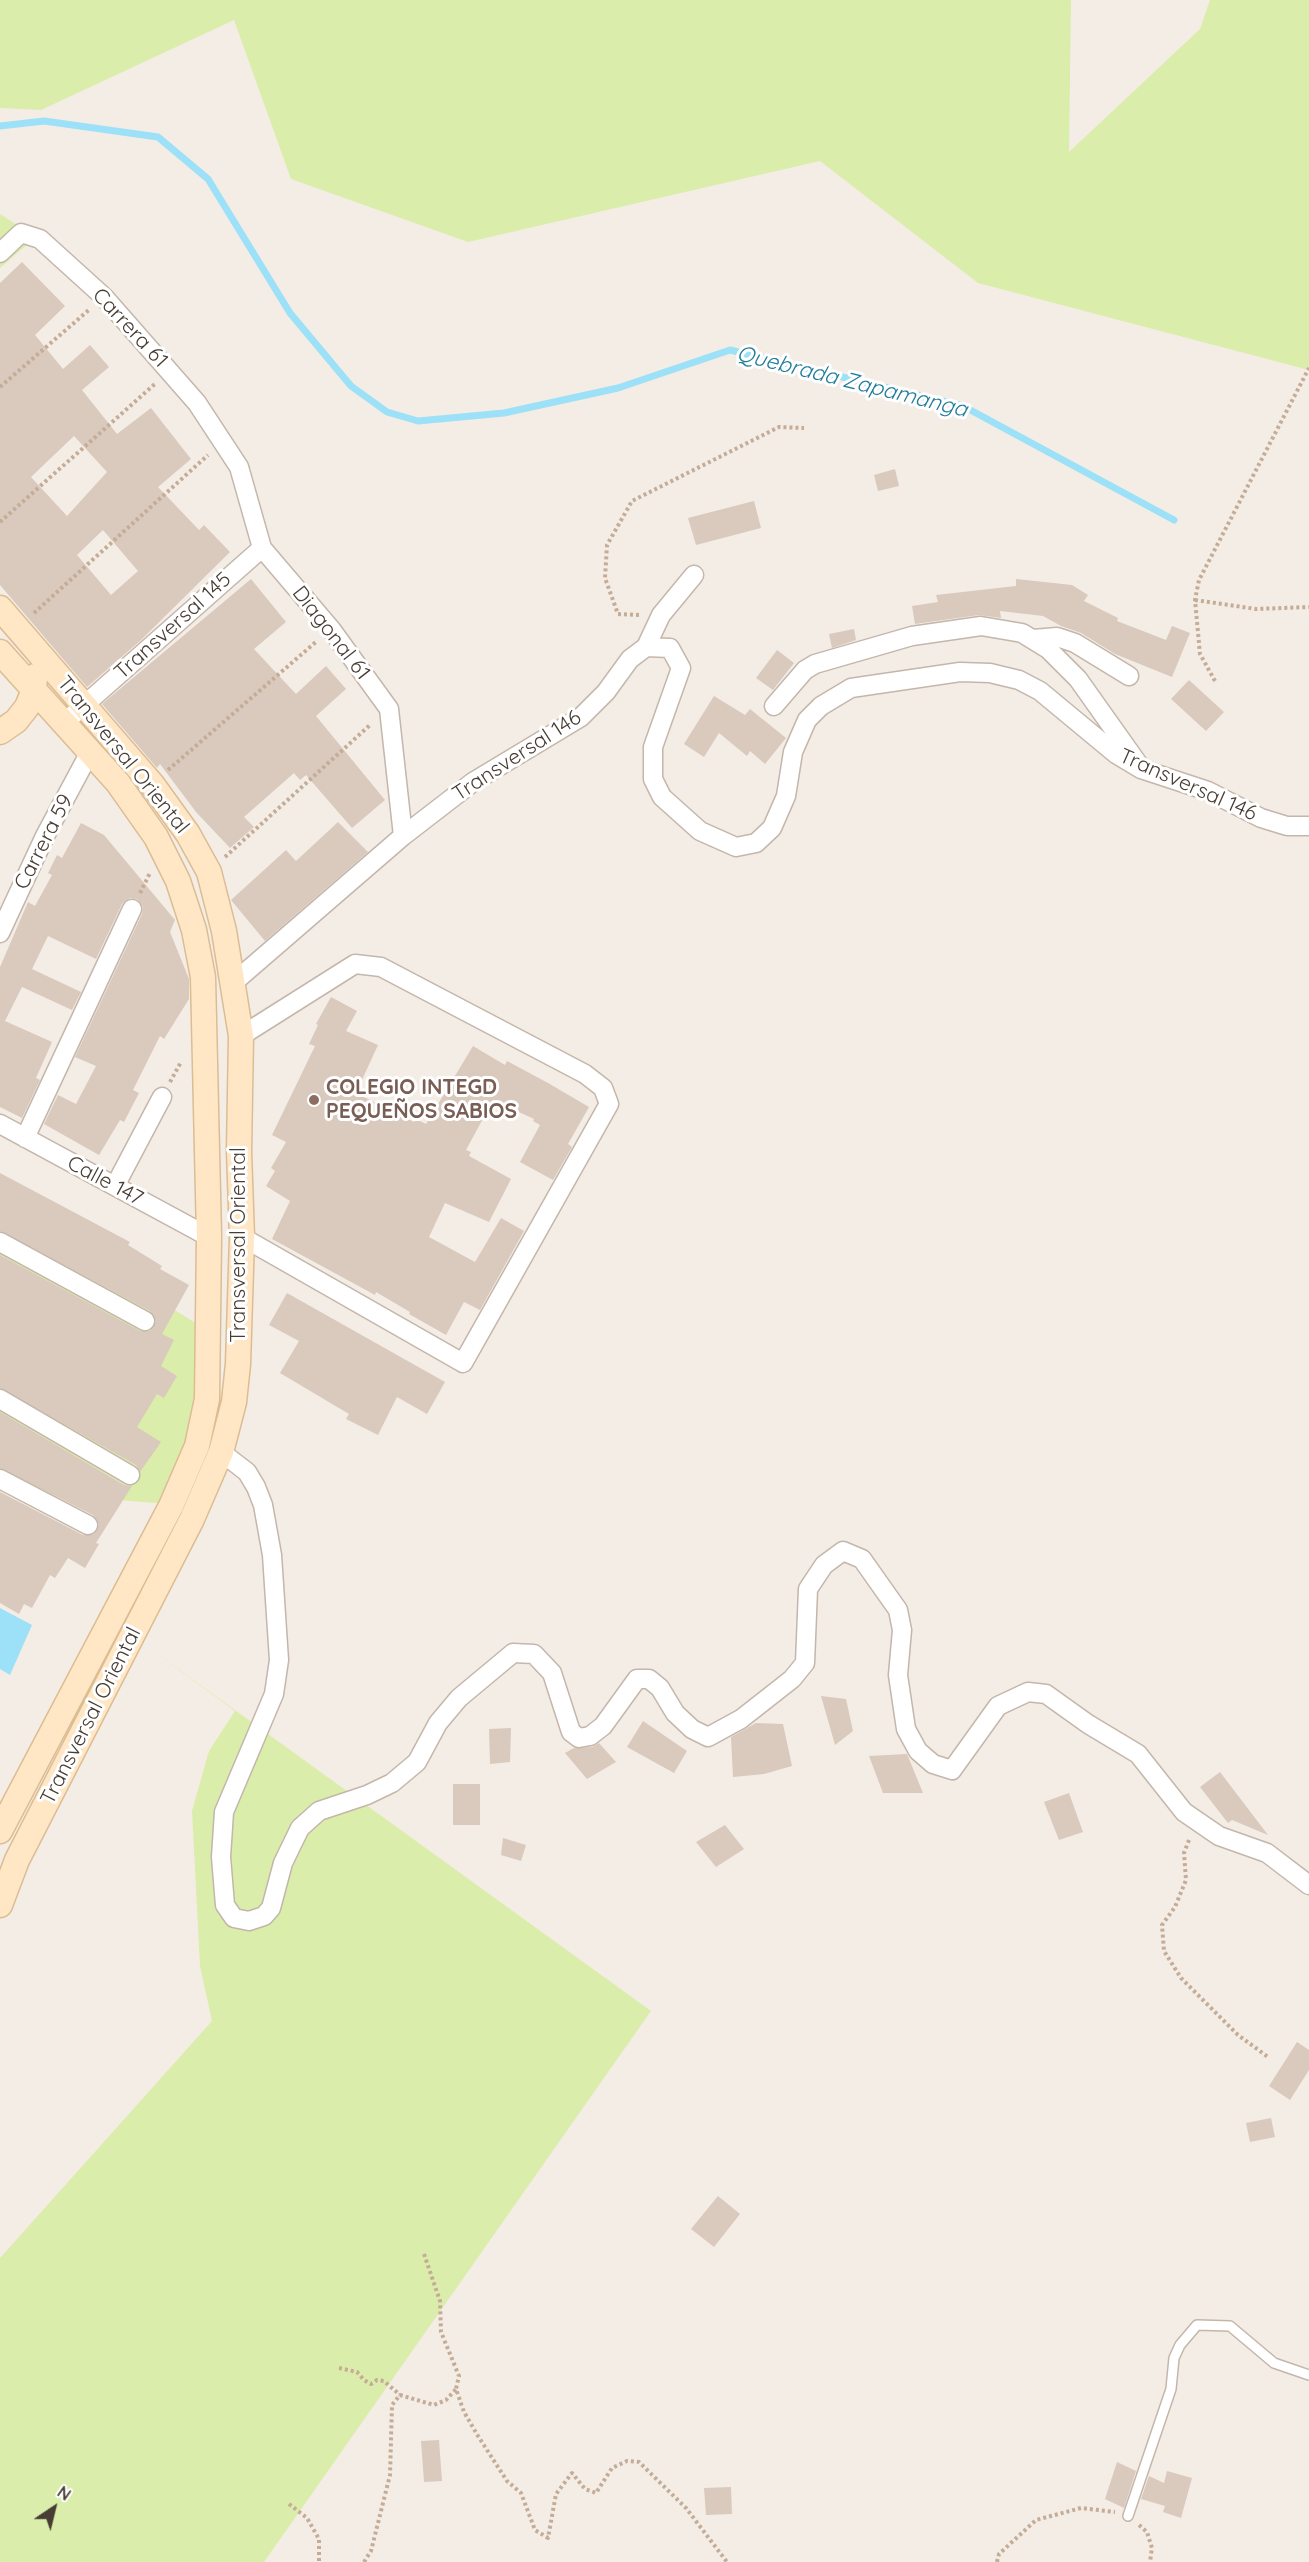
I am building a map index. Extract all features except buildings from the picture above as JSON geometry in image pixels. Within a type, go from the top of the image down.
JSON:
[{"type":"main road","name":"Transversal Oriental","points":[[0,608],[152,784],[188,834],[208,872],[224,931],[241,1036],[239,1151],[242,1237],[238,1364],[234,1402],[221,1452],[192,1519],[17,1860],[0,1905]]},
{"type":"main road","points":[[0,732],[16,721],[27,707],[34,690],[36,667],[25,636]]},
{"type":"main road","name":"Transversal Oriental","points":[[0,652],[118,783],[163,849],[194,930],[204,977],[209,1238],[207,1399],[197,1446],[171,1506],[0,1831]]},
{"type":"street","name":"Carrera 61","points":[[0,253],[21,233],[40,239],[104,297],[197,403],[222,442]]},
{"type":"street","name":"Diagonal 61","points":[[222,442],[239,467],[262,548],[331,629],[389,709],[403,836]]},
{"type":"street","name":"Transversal 145","points":[[64,723],[262,548]]},
{"type":"street","points":[[646,647],[661,615],[694,575]]},
{"type":"street","points":[[774,706],[805,670],[815,664],[912,636],[981,626],[1022,633],[1048,649],[1078,680],[1141,769]]},
{"type":"street","points":[[1033,639],[1057,637],[1075,643],[1129,676]]},
{"type":"street","name":"Transversal 146","points":[[233,983],[403,836],[473,782],[581,717],[606,692],[630,659],[646,647],[670,648],[681,668],[653,747],[653,779],[662,797],[694,826],[736,847],[756,843],[772,828],[786,796],[794,752],[807,720],[821,706],[851,688],[960,672],[990,673],[1019,680],[1040,691],[1109,749],[1141,769],[1208,791],[1261,818],[1287,826],[1309,826]]},
{"type":"street","name":"Carrera 59","points":[[0,933],[45,836],[90,752]]},
{"type":"street","points":[[25,1138],[132,909]]},
{"type":"street","points":[[241,1036],[355,964],[381,967],[585,1074],[603,1088],[609,1104],[463,1363],[242,1237]]},
{"type":"street","points":[[115,1186],[162,1097]]},
{"type":"street","name":"Calle 147","points":[[0,1124],[209,1238]]},
{"type":"street","points":[[0,1242],[145,1321]]},
{"type":"street","points":[[0,1399],[130,1475]]},
{"type":"street","points":[[221,1452],[247,1472],[263,1505],[272,1555],[279,1660],[274,1694],[224,1812],[221,1857],[225,1905],[234,1918],[249,1921],[264,1916],[271,1908],[283,1863],[300,1828],[319,1811],[392,1784],[417,1762],[438,1723],[459,1698],[513,1653],[534,1654],[552,1673],[571,1732],[579,1738],[590,1736],[603,1726],[626,1691],[637,1680],[648,1679],[660,1688],[675,1713],[692,1729],[708,1737],[741,1719],[792,1678],[805,1663],[808,1589],[824,1564],[843,1551],[862,1560],[898,1610],[902,1630],[898,1675],[906,1729],[918,1751],[933,1764],[952,1770],[998,1706],[1028,1692],[1046,1694],[1088,1724],[1138,1754],[1184,1812],[1220,1836],[1267,1853],[1309,1885]]},
{"type":"street","points":[[0,1479],[88,1526]]},
{"type":"lane","points":[[1128,2516],[1171,2390],[1174,2358],[1180,2345],[1197,2325],[1230,2326],[1274,2363],[1309,2375]]},
{"type":"path","points":[[0,387],[104,297]]},
{"type":"path","points":[[1215,681],[1200,654],[1195,600],[1199,580],[1309,368]]},
{"type":"path","points":[[0,522],[170,371]]},
{"type":"path","points":[[661,615],[618,614],[605,578],[607,545],[632,501],[779,427],[804,428]]},
{"type":"path","points":[[25,636],[222,442]]},
{"type":"path","points":[[1195,600],[1256,609],[1309,607]]},
{"type":"path","points":[[152,784],[331,629]]},
{"type":"path","points":[[208,872],[389,709]]},
{"type":"path","points":[[132,909],[163,849]]},
{"type":"path","points":[[1184,1812],[1190,1842],[1184,1853],[1186,1880],[1175,1907],[1162,1925],[1164,1951],[1180,1978],[1238,2035],[1268,2057]]},
{"type":"path","points":[[339,2368],[357,2372],[371,2384],[377,2380],[384,2381],[400,2394],[434,2405],[446,2400],[456,2389],[459,2376],[441,2332],[440,2301],[424,2254]]},
{"type":"path","points":[[456,2389],[464,2412],[478,2436],[507,2481],[521,2493],[535,2530],[548,2538],[556,2494],[572,2473],[585,2489],[596,2493],[612,2468],[627,2461],[639,2462],[686,2508],[727,2562]]},
{"type":"path","points":[[364,2562],[371,2551],[390,2475],[392,2405],[400,2394]]},
{"type":"path","points":[[289,2504],[308,2518],[319,2539],[320,2562]]},
{"type":"path","points":[[997,2562],[999,2554],[1024,2528],[1036,2520],[1059,2511],[1081,2508],[1128,2516],[1147,2532],[1152,2548],[1150,2562]]},
{"type":"green space","points":[[0,0],[1071,0],[1069,152],[1200,29],[1210,0],[1309,0],[1309,370],[978,283],[820,161],[468,242],[291,179],[234,20],[41,110],[0,108]]},
{"type":"green space","points":[[0,214],[36,237],[0,268]]},
{"type":"green space","points":[[0,1200],[205,1329],[192,1446],[169,1504],[0,1491]]},
{"type":"green space","points":[[145,1645],[651,2011],[264,2562],[0,2562],[0,2258],[212,2021],[200,1966],[192,1811],[209,1751],[235,1711]]},
{"type":"water","points":[[0,1608],[32,1625],[10,1675],[0,1669]]},
{"type":"waterway","name":"Quebrada Zapamanga","points":[[0,126],[44,121],[158,137],[208,179],[290,313],[351,386],[387,412],[418,421],[504,413],[618,388],[730,350],[963,406],[1174,520]]},
{"type":"place","name":"COLEGIO INTEGD PEQUEÑOS SABIOS","points":[[314,1100]]}]
